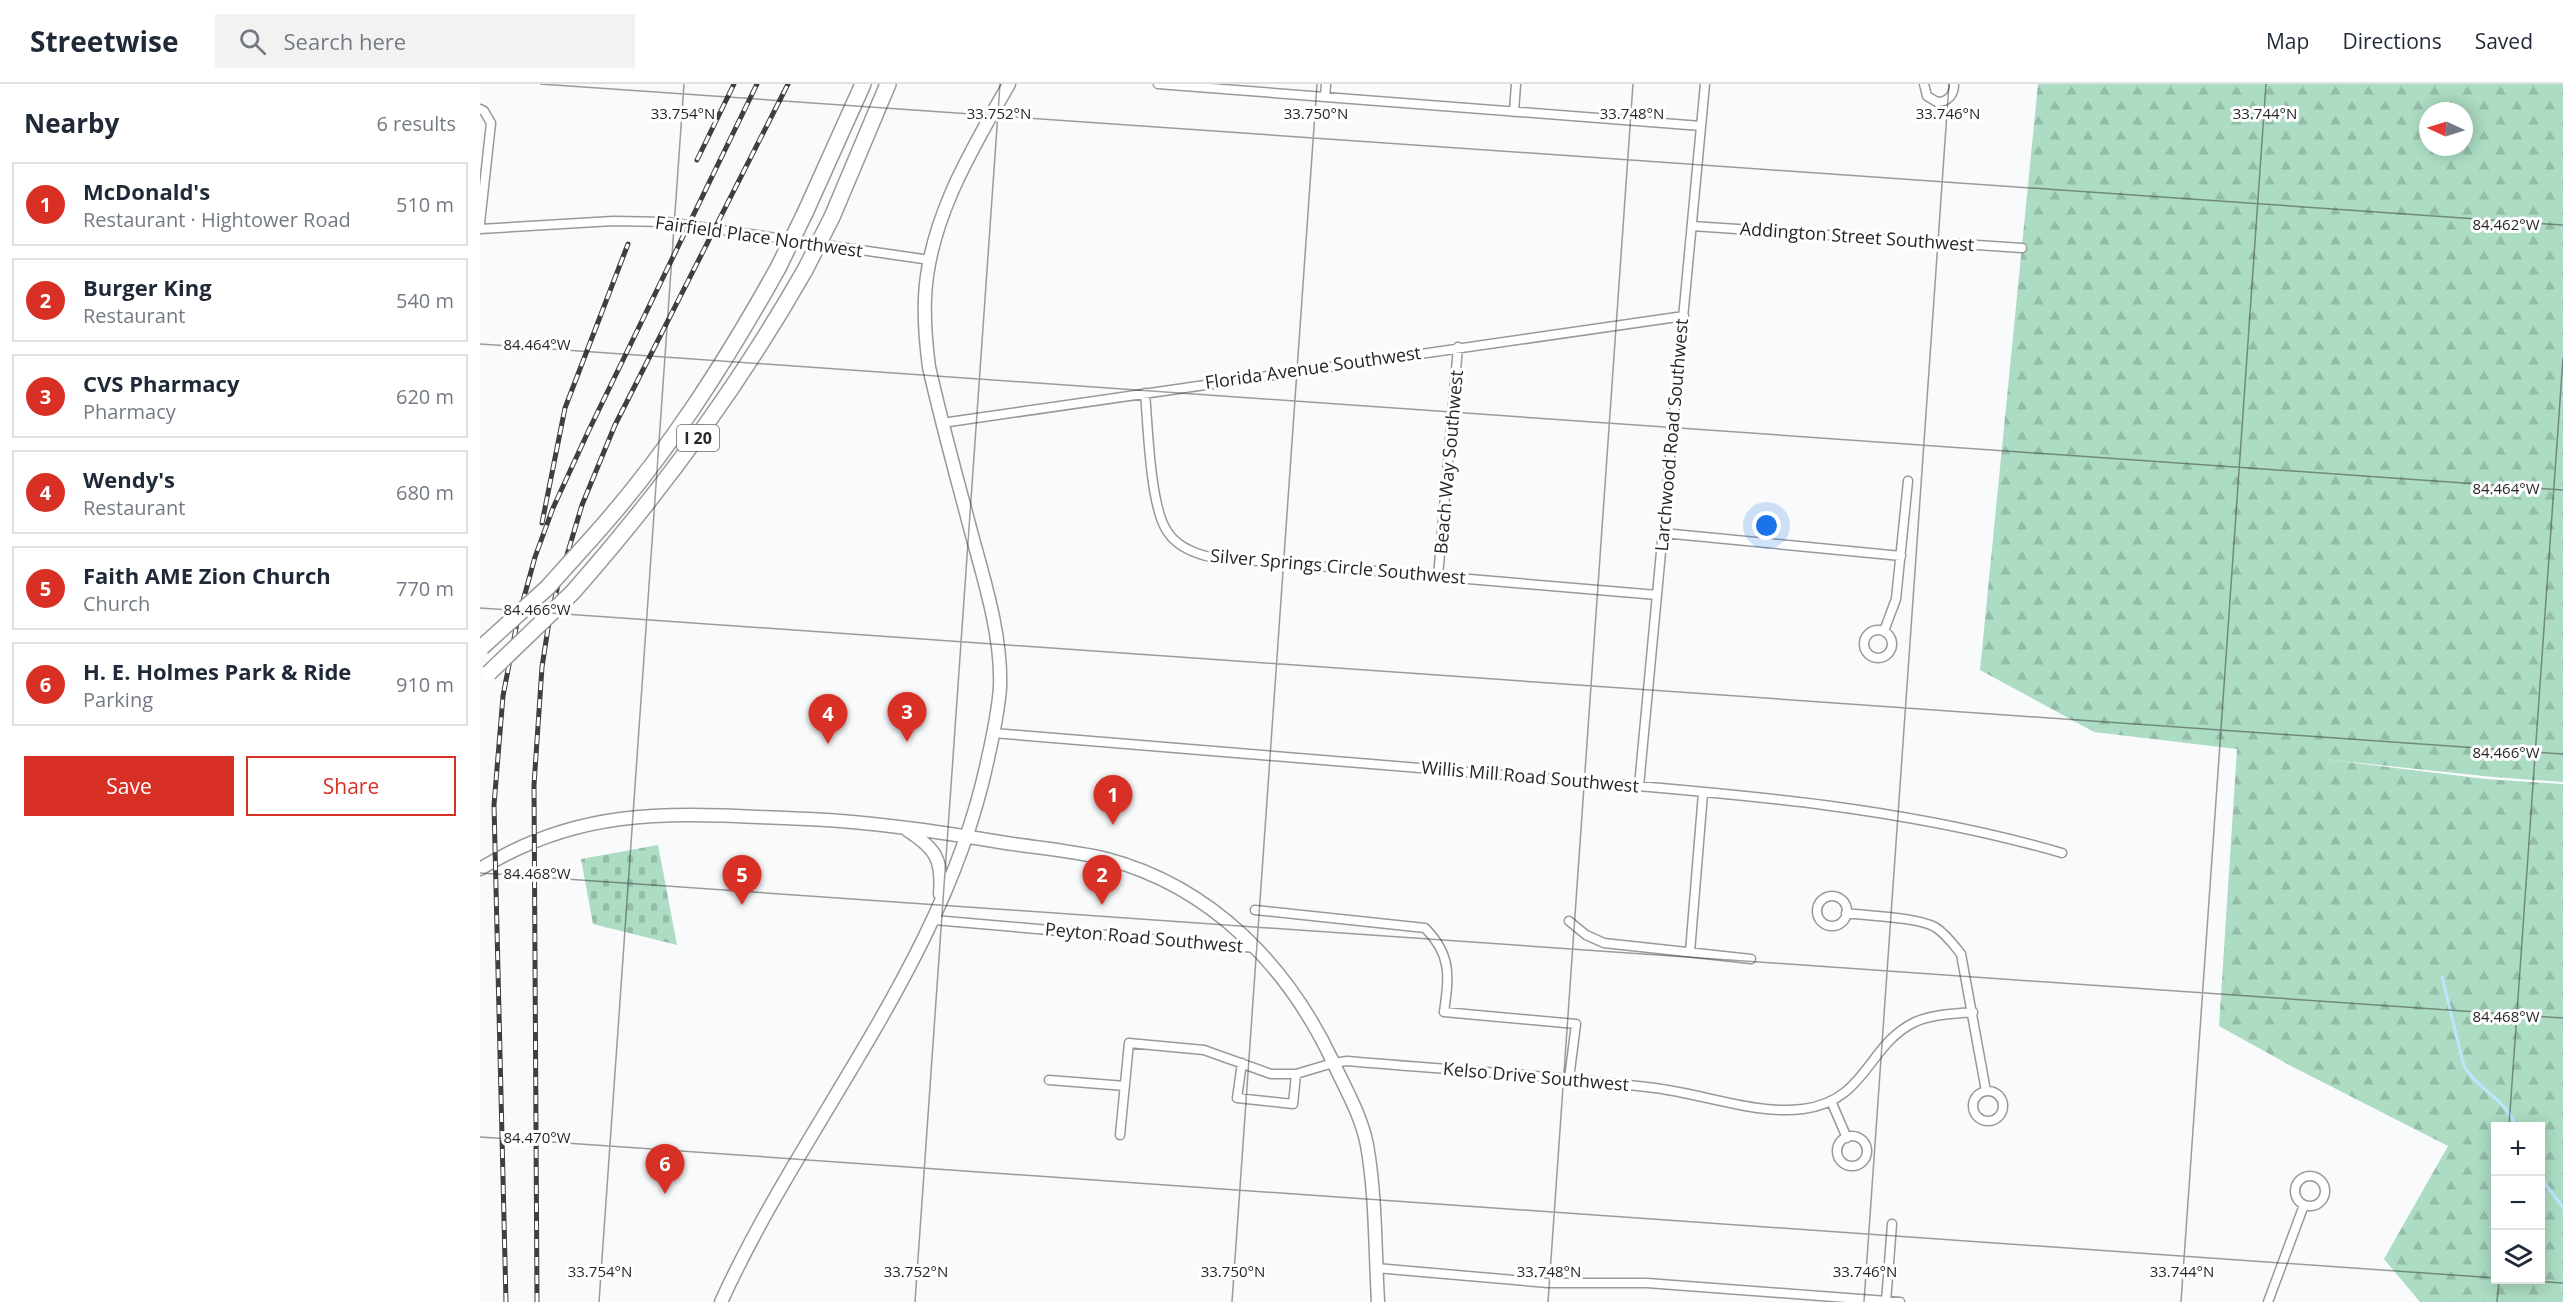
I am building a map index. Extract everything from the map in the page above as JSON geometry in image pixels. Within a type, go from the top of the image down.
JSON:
[{"type":"highway","name":"I 20","points":[[481,648],[547,588],[591,539],[684,424],[736,342],[778,268],[863,84]]},
{"type":"highway","name":"I 20","points":[[484,677],[573,592],[630,527],[674,471],[768,335],[832,217],[888,84]]},
{"type":"main road","points":[[721,1302],[775,1194],[898,991],[936,915],[967,836],[982,788],[1000,688],[997,645],[982,574],[929,367],[925,334],[925,296],[938,227],[984,127],[1009,84]]},
{"type":"main road","points":[[480,869],[513,850],[547,836],[592,822],[633,816],[675,814],[822,820],[904,827],[1106,859],[1154,875],[1204,902],[1227,919],[1256,948]]},
{"type":"main road","points":[[904,827],[927,843],[936,855],[942,874],[936,915]]},
{"type":"main road","name":"Peyton Road Southwest","points":[[1256,948],[1303,1005],[1321,1034],[1355,1105],[1366,1144],[1378,1302]]},
{"type":"street","points":[[1158,84],[1701,126]]},
{"type":"street","points":[[1324,97],[1326,84]]},
{"type":"street","points":[[1514,112],[1516,84]]},
{"type":"street","name":"Larchwood Road Southwest","points":[[1639,786],[1705,84]]},
{"type":"street","points":[[1921,84],[1927,96],[1937,102],[1948,99],[1952,95],[1954,84]]},
{"type":"street","points":[[480,109],[484,111],[491,123],[480,223]]},
{"type":"street","name":"Fairfield Place Northwest","points":[[480,229],[613,221],[667,222],[930,260]]},
{"type":"street","name":"Addington Street Southwest","points":[[1692,226],[2022,248]]},
{"type":"street","name":"Florida Avenue Southwest","points":[[942,423],[1684,316]]},
{"type":"street","name":"Beach Way Southwest","points":[[1438,577],[1458,347]]},
{"type":"street","name":"Silver Springs Circle Southwest","points":[[1145,393],[1157,511],[1167,532],[1184,548],[1210,557],[1657,595]]},
{"type":"street","points":[[1884,631],[1896,600],[1908,481]]},
{"type":"street","points":[[1663,533],[1901,556]]},
{"type":"street","name":"Willis Mill Road Southwest","points":[[993,733],[1702,792],[1941,822],[1998,834],[2062,853]]},
{"type":"street","points":[[1694,953],[1702,792]]},
{"type":"street","points":[[1255,910],[1425,928],[1444,952],[1449,978],[1444,1012],[1576,1024],[1569,1079]]},
{"type":"street","points":[[1846,914],[1914,921],[1934,926],[1961,954],[1986,1091]]},
{"type":"street","name":"Peyton Road Southwest","points":[[936,915],[1256,948]]},
{"type":"street","points":[[1569,921],[1586,935],[1604,943],[1751,959]]},
{"type":"street","name":"Kelso Drive Southwest","points":[[1125,1086],[1129,1043],[1188,1047],[1271,1074],[1296,1074],[1334,1063],[1347,1062],[1657,1088],[1737,1104],[1802,1109],[1831,1101],[1856,1084],[1897,1034],[1916,1022],[1941,1015],[1973,1012]]},
{"type":"street","points":[[1242,1063],[1237,1098],[1293,1104],[1296,1074]]},
{"type":"street","points":[[1049,1080],[1125,1086],[1120,1135]]},
{"type":"street","points":[[1831,1101],[1846,1138]]},
{"type":"street","points":[[2268,1302],[2304,1205]]},
{"type":"street","points":[[1886,1301],[1892,1224]]},
{"type":"street","points":[[1376,1268],[1548,1283],[1647,1283],[1900,1302]]},
{"type":"green space","points":[[2038,84],[2563,84],[2563,782],[2322,759],[2486,779],[2563,784],[2563,1302],[2420,1302],[2384,1259],[2448,1146],[2291,1066],[2219,1026],[2237,749],[2094,732],[1980,670]]},
{"type":"green space","points":[[658,845],[677,945],[593,924],[581,859]]},
{"type":"waterway","points":[[2442,977],[2464,1066],[2470,1075],[2505,1108],[2514,1122]]},
{"type":"waterway","points":[[2545,1184],[2563,1207]]},
{"type":"railway","points":[[697,160],[734,84]]},
{"type":"railway","points":[[506,1302],[494,805],[503,696],[517,623],[535,557],[553,508],[757,84]]},
{"type":"railway","points":[[537,1302],[534,785],[542,667],[548,628],[558,585],[582,505],[615,425],[788,84]]},
{"type":"railway","points":[[542,523],[565,408],[628,244]]},
{"type":"place","name":"CVS Pharmacy","points":[[907,742]]},
{"type":"place","name":"Wendy's","points":[[828,744]]},
{"type":"place","name":"McDonald's","points":[[1113,825]]},
{"type":"place","name":"Faith AME Zion Church","points":[[742,905]]},
{"type":"place","name":"Burger King","points":[[1102,905]]},
{"type":"place","name":"H. E. Holmes Park & Ride","points":[[665,1194]]}]
